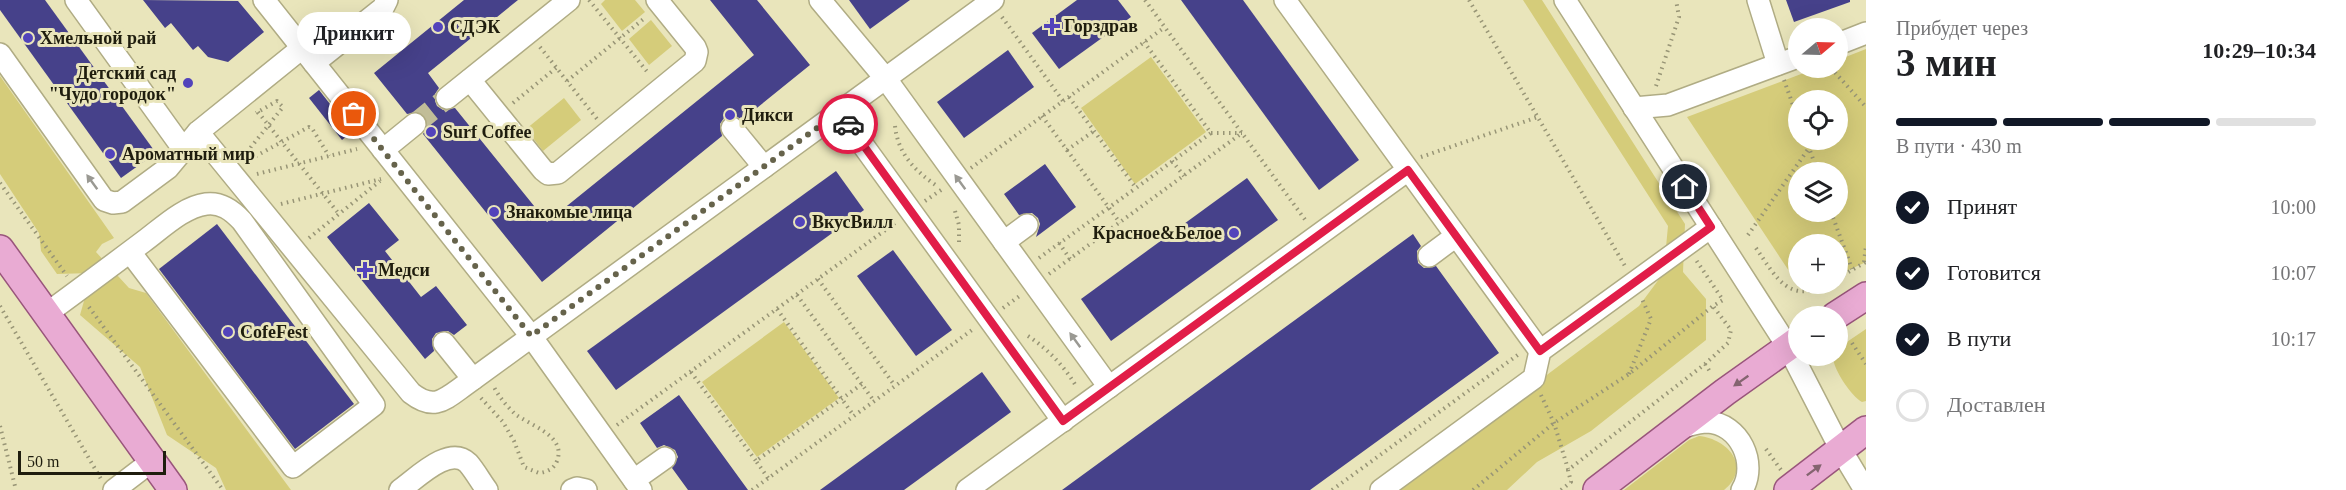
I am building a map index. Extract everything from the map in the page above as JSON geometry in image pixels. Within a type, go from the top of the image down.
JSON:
[{"type":"main road","points":[[0,249],[173,490]]},
{"type":"main road","points":[[1848,308],[1866,296]]},
{"type":"main road","points":[[1597,490],[1788,348]]},
{"type":"main road","points":[[1788,490],[1866,430]]},
{"type":"street","points":[[76,0],[184,150]]},
{"type":"street","points":[[0,54],[104,200],[109,203],[118,203],[138,178],[168,168],[198,132],[245,95],[382,8],[387,0]]},
{"type":"street","points":[[447,98],[569,0]]},
{"type":"street","points":[[820,0],[901,99],[948,187],[1004,242],[1109,387]]},
{"type":"street","points":[[1285,0],[1537,347],[1534,378],[1381,490]]},
{"type":"street","points":[[1565,0],[1711,227],[1788,337]]},
{"type":"street","points":[[1634,108],[1668,105],[1788,60],[1758,0]]},
{"type":"street","points":[[198,132],[411,393],[423,402],[434,404],[445,400],[992,1]]},
{"type":"street","points":[[470,80],[543,170],[548,174],[558,173],[695,61],[697,52],[659,2]]},
{"type":"street","points":[[273,3],[308,56],[531,336],[638,485],[665,458]]},
{"type":"street","points":[[1848,40],[1866,33]]},
{"type":"street","points":[[839,112],[1063,421]]},
{"type":"street","points":[[381,147],[415,124]]},
{"type":"street","points":[[732,128],[764,167]]},
{"type":"street","points":[[967,490],[1406,166]]},
{"type":"street","points":[[46,314],[130,252],[190,209],[203,204],[214,204],[234,212],[374,405],[293,467],[130,252]]},
{"type":"street","points":[[1004,242],[1027,225]]},
{"type":"street","points":[[1537,347],[1635,282],[1711,227]]},
{"type":"street","points":[[1429,256],[1456,236]]},
{"type":"street","points":[[444,343],[474,378]]},
{"type":"street","points":[[1803,366],[1841,450],[1865,490]]},
{"type":"street","points":[[1677,429],[1707,422],[1729,430],[1739,441],[1749,466],[1742,490]]},
{"type":"street","points":[[400,490],[437,463],[453,456],[468,463],[487,490]]},
{"type":"street","points":[[107,485],[152,460]]},
{"type":"street","points":[[572,490],[577,488],[586,490]]},
{"type":"path","points":[[590,0],[661,89]]},
{"type":"path","points":[[1145,0],[1295,207]]},
{"type":"path","points":[[1469,0],[1635,282],[1652,319],[1629,374]]},
{"type":"path","points":[[1656,86],[1679,17],[1676,0]]},
{"type":"path","points":[[992,1],[1063,101]]},
{"type":"path","points":[[567,81],[620,38],[659,2]]},
{"type":"path","points":[[633,414],[1165,27]]},
{"type":"path","points":[[528,33],[608,132]]},
{"type":"path","points":[[1144,42],[1211,133]]},
{"type":"path","points":[[498,115],[556,68]]},
{"type":"path","points":[[1842,78],[1864,98],[1866,106]]},
{"type":"path","points":[[245,95],[339,214]]},
{"type":"path","points":[[1069,97],[1136,188]]},
{"type":"path","points":[[901,99],[894,123],[896,138],[903,154],[916,171],[948,187]]},
{"type":"path","points":[[248,118],[274,102],[278,101],[282,104],[283,110],[236,165],[253,159],[309,127],[329,156]]},
{"type":"path","points":[[1042,116],[1120,223]]},
{"type":"path","points":[[1406,166],[1538,117]]},
{"type":"path","points":[[1067,150],[1094,131]]},
{"type":"path","points":[[1047,252],[1211,133],[1242,134]]},
{"type":"path","points":[[752,490],[1242,134]]},
{"type":"path","points":[[237,179],[329,156],[381,147]]},
{"type":"path","points":[[1748,235],[1808,150]]},
{"type":"path","points":[[1172,161],[1184,176]]},
{"type":"path","points":[[261,209],[383,178],[295,250]]},
{"type":"path","points":[[0,183],[224,490]]},
{"type":"path","points":[[951,202],[959,225],[959,255]]},
{"type":"path","points":[[1836,222],[1852,269]]},
{"type":"path","points":[[1059,243],[1070,258]]},
{"type":"path","points":[[1848,272],[1865,262],[1866,246]]},
{"type":"path","points":[[1756,248],[1775,274],[1788,286]]},
{"type":"path","points":[[1473,490],[1554,423],[1629,374],[1723,300],[1694,257]]},
{"type":"path","points":[[818,279],[895,386]]},
{"type":"path","points":[[797,295],[874,401]]},
{"type":"path","points":[[0,306],[107,485]]},
{"type":"path","points":[[1568,470],[1705,364],[1728,343],[1731,330],[1713,306]]},
{"type":"path","points":[[777,309],[854,416]]},
{"type":"path","points":[[1852,343],[1866,364]]},
{"type":"path","points":[[1332,490],[1537,347]]},
{"type":"path","points":[[1705,364],[1711,373]]},
{"type":"path","points":[[691,372],[768,478]]},
{"type":"path","points":[[474,378],[498,395],[511,410],[524,420],[544,430],[554,441],[558,455],[555,466],[539,473],[524,467],[511,435],[474,378]]},
{"type":"path","points":[[1534,378],[1554,423],[1568,470],[1570,482],[1561,490]]},
{"type":"path","points":[[756,461],[862,384]]},
{"type":"path","points":[[0,426],[16,490]]},
{"type":"shaded area","points":[[605,0],[635,0],[645,12],[622,31],[601,4]]},
{"type":"shaded area","points":[[1523,0],[1542,0],[1685,224],[1683,272],[1706,299],[1706,340],[1591,431],[1537,462],[1507,490],[1393,490],[1639,306],[1668,267],[1666,247],[1668,226]]},
{"type":"shaded area","points":[[651,20],[672,46],[649,65],[629,39]]},
{"type":"shaded area","points":[[1866,49],[1866,262],[1848,270],[1848,234],[1788,234],[1788,269],[1687,117],[1790,78],[1848,78],[1848,56]]},
{"type":"shaded area","points":[[1151,57],[1206,132],[1135,184],[1081,108]]},
{"type":"shaded area","points":[[0,76],[114,238],[102,244],[96,252],[129,288],[146,293],[291,490],[226,490],[216,468],[167,435],[140,367],[80,315],[92,273],[57,274],[41,251],[39,233],[0,174]]},
{"type":"shaded area","points":[[564,98],[581,120],[543,151],[526,129]]},
{"type":"shaded area","points":[[784,322],[839,398],[757,457],[702,382]]},
{"type":"shaded area","points":[[1866,329],[1866,401],[1862,402],[1853,395],[1835,366],[1848,366],[1848,341]]},
{"type":"shaded area","points":[[1699,436],[1719,442],[1733,456],[1736,472],[1724,490],[1624,490],[1689,440]]},
{"type":"building","points":[[0,0],[45,0],[156,153],[121,178],[0,10]]},
{"type":"building","points":[[143,0],[238,1],[264,32],[228,62],[208,57],[198,46],[193,50],[171,23],[165,28]]},
{"type":"building","points":[[464,0],[518,0],[428,73],[439,88],[435,94],[435,101],[437,106],[443,110],[455,108],[547,222],[754,55],[710,0],[757,0],[810,65],[742,120],[736,116],[724,118],[720,124],[722,136],[542,282],[423,134],[427,128],[425,116],[419,112],[407,114],[374,73]]},
{"type":"building","points":[[849,0],[910,0],[870,29]]},
{"type":"building","points":[[1077,0],[1118,0],[1131,17],[1059,69],[1032,33]]},
{"type":"building","points":[[1181,0],[1243,0],[1359,160],[1319,190]]},
{"type":"building","points":[[1786,0],[1850,0],[1850,2],[1805,18],[1793,18]]},
{"type":"building","points":[[1008,50],[1034,87],[964,138],[937,102]]},
{"type":"building","points":[[319,90],[352,132],[342,140],[309,98]]},
{"type":"building","points":[[1045,164],[1076,207],[1036,237],[1040,224],[1038,218],[1032,213],[1019,215],[1004,194]]},
{"type":"building","points":[[836,171],[864,210],[616,390],[587,351]]},
{"type":"building","points":[[1247,178],[1278,220],[1111,341],[1081,299]]},
{"type":"building","points":[[369,203],[399,240],[385,251],[421,297],[436,286],[467,325],[454,335],[448,331],[436,333],[432,339],[434,351],[425,359],[327,237]]},
{"type":"building","points":[[217,224],[354,404],[295,449],[159,269]]},
{"type":"building","points":[[1413,234],[1421,246],[1417,251],[1418,263],[1424,268],[1436,266],[1499,353],[1310,490],[1062,490]]},
{"type":"building","points":[[893,250],[952,330],[916,356],[857,276]]},
{"type":"building","points":[[982,372],[1011,412],[904,490],[820,490]]},
{"type":"building","points":[[679,395],[748,490],[688,490],[672,468],[678,457],[675,450],[664,445],[657,448],[640,423]]},
{"type":"tunnel","points":[[415,124],[447,98]]},
{"type":"way so far","points":[[354,114],[531,336],[839,112],[848,124]]},
{"type":"place","name":"Горздрав","points":[[1052,26]]},
{"type":"place","name":"СДЭК","points":[[438,27]]},
{"type":"place","name":"Хмельной рай","points":[[28,38]]},
{"type":"place","name":"Детский сад \"Чудо городок\"","points":[[188,83]]},
{"type":"place","name":"Дринкит","points":[[354,114]]},
{"type":"place","name":"Дикси","points":[[730,115]]},
{"type":"place","name":"Surf Coffee","points":[[431,132]]},
{"type":"place","name":"Ароматный мир","points":[[110,154]]},
{"type":"place","name":"Знакомые лица","points":[[494,212]]},
{"type":"place","name":"ВкусВилл","points":[[800,222]]},
{"type":"place","name":"Красное&Белое","points":[[1234,233]]},
{"type":"place","name":"Медси","points":[[365,270]]},
{"type":"place","name":"CofeFest","points":[[228,332]]},
{"type":"route","points":[[848,124],[1063,421],[1408,170],[1540,351],[1711,227],[1685,187]]}]
